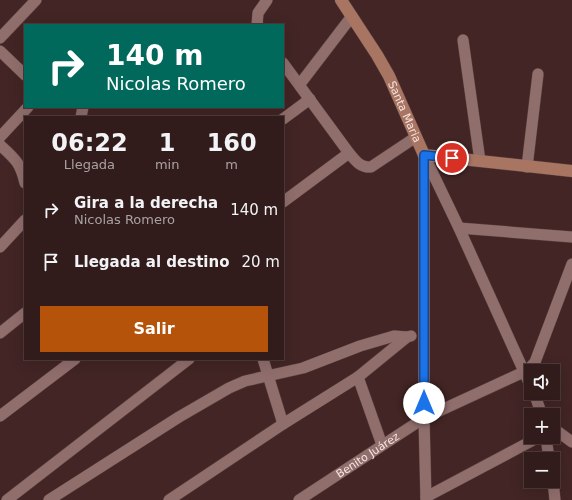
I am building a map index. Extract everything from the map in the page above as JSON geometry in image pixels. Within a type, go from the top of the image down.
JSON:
[{"type":"main road","name":"Santa Maria","points":[[341,0],[389,76],[424,155]]},
{"type":"main road","points":[[424,155],[572,171]]},
{"type":"street","points":[[0,38],[36,0]]},
{"type":"street","points":[[257,24],[258,13],[267,0]]},
{"type":"street","points":[[300,84],[352,16]]},
{"type":"street","points":[[463,40],[480,161]]},
{"type":"street","points":[[0,51],[24,74]]},
{"type":"street","points":[[284,64],[300,84],[349,153],[359,164],[366,168],[371,167],[416,137]]},
{"type":"street","points":[[527,167],[538,74]]},
{"type":"street","points":[[284,118],[310,99]]},
{"type":"street","points":[[0,137],[27,108]]},
{"type":"street","points":[[0,145],[22,169],[24,178]]},
{"type":"street","points":[[284,201],[349,153]]},
{"type":"street","points":[[424,155],[459,228],[524,372]]},
{"type":"street","name":"Santa Maria","points":[[424,155],[423,332],[426,499]]},
{"type":"street","points":[[0,247],[24,221]]},
{"type":"street","points":[[459,228],[572,237]]},
{"type":"street","name":"Benito Juárez","points":[[533,364],[572,264]]},
{"type":"street","points":[[0,333],[24,314]]},
{"type":"street","points":[[49,500],[178,417],[229,388],[245,381],[302,368],[360,346],[394,336],[407,337],[423,332]]},
{"type":"street","points":[[169,500],[283,424],[358,377],[407,337]]},
{"type":"street","points":[[0,416],[75,360]]},
{"type":"street","points":[[7,500],[188,360]]},
{"type":"street","points":[[263,360],[283,424]]},
{"type":"street","name":"Benito Juárez","points":[[299,500],[424,418],[524,372]]},
{"type":"street","points":[[358,377],[382,445]]},
{"type":"street","points":[[560,433],[572,442]]},
{"type":"street","points":[[426,499],[526,444]]},
{"type":"street","points":[[554,488],[555,500]]},
{"type":"route","points":[[424,403],[424,155],[452,158]]}]
